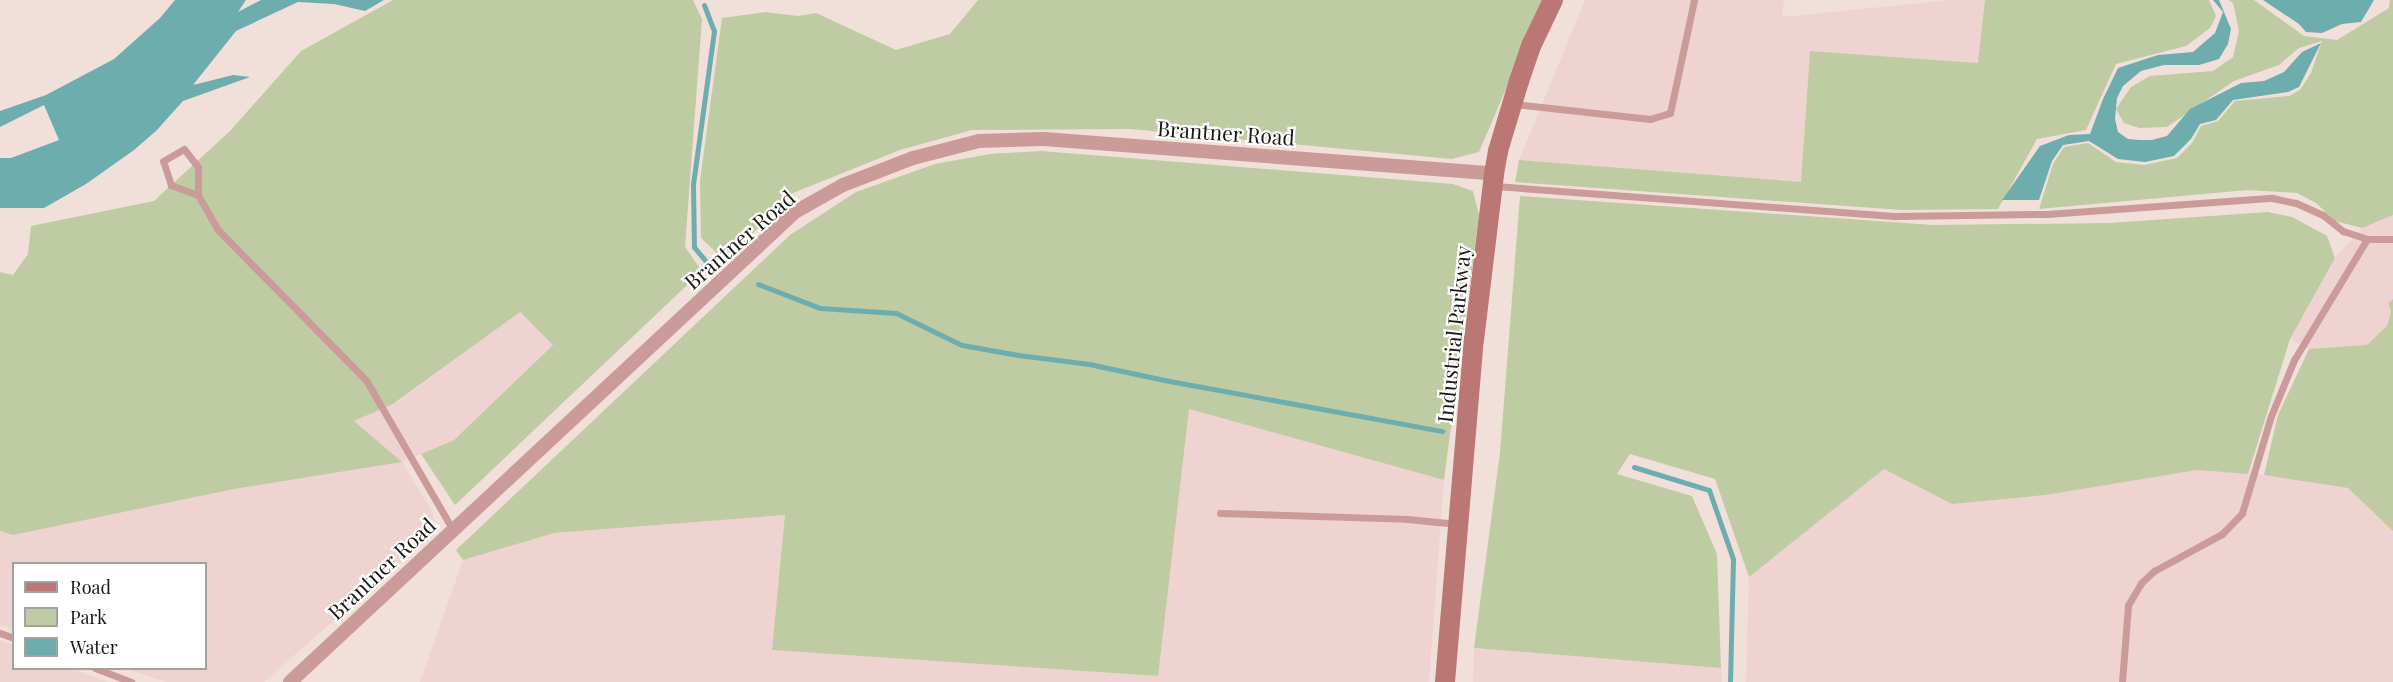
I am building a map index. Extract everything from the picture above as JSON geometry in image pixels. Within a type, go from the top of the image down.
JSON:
[{"type":"street","name":"Industrial Parkway","points":[[1446,682],[1474,340],[1493,180],[1512,104],[1532,44],[1553,0]]},
{"type":"street","name":"Brantner Road","points":[[290,682],[795,212],[843,185],[913,158],[979,141],[1044,139],[1493,180]]},
{"type":"lane","points":[[1512,104],[1650,119],[1670,113],[1694,0]]},
{"type":"lane","points":[[198,195],[171,185],[163,161],[184,149],[198,167],[198,195],[218,230],[366,380],[453,530]]},
{"type":"lane","points":[[1493,180],[1897,216],[2047,214],[2272,198],[2296,203],[2314,211],[2343,231],[2367,239],[2393,239]]},
{"type":"lane","points":[[2122,682],[2128,605],[2141,582],[2154,571],[2222,534],[2242,513],[2271,416],[2294,360],[2367,239]]},
{"type":"lane","points":[[1220,513],[1407,519],[1460,524]]},
{"type":"lane","points":[[98,670],[131,682]]},
{"type":"shaded area","points":[[1585,0],[1784,0],[1782,17],[1951,0],[1987,0],[1979,63],[1810,51],[1801,183],[1519,160]]},
{"type":"shaded area","points":[[2393,215],[2393,299],[2388,303],[2391,312],[2387,326],[2367,346],[2309,349],[2290,339],[2335,258],[2362,228]]},
{"type":"shaded area","points":[[519,312],[553,345],[454,440],[402,462],[433,513],[435,531],[264,682],[166,682],[130,670],[207,670],[207,562],[12,562],[12,629],[0,625],[0,531],[13,535],[234,489],[401,462],[354,421],[398,402]]},
{"type":"shaded area","points":[[1189,409],[1444,480],[1429,682],[420,682],[463,560],[554,533],[786,515],[772,650],[1157,676]]},
{"type":"shaded area","points":[[1884,469],[1952,504],[2046,495],[2197,470],[2281,476],[2348,488],[2393,531],[2393,682],[1746,682],[1749,577]]},
{"type":"shaded area","points":[[0,640],[12,645],[12,670],[76,670],[107,682],[0,682]]},
{"type":"shaded area","points":[[1474,648],[1721,668],[1722,682],[1473,682]]},
{"type":"green space","points":[[393,0],[693,0],[702,19],[685,247],[702,271],[455,505],[421,454],[454,440],[553,345],[520,312],[393,404],[354,421],[402,462],[234,489],[13,535],[0,531],[0,272],[13,275],[28,254],[31,226],[154,201],[230,131],[301,51]]},
{"type":"green space","points":[[978,0],[1544,0],[1479,152],[1452,159],[1130,129],[972,130],[900,150],[793,193],[725,261],[701,238],[700,181],[722,18],[765,12],[798,16],[816,13],[896,50],[950,34]]},
{"type":"green space","points":[[1985,0],[2209,0],[2216,16],[2210,28],[2186,46],[2116,64],[2086,130],[2037,139],[1998,209],[1902,210],[1515,182],[1519,160],[1801,182],[1810,51],[1978,63]]},
{"type":"green space","points":[[2229,0],[2254,0],[2304,36],[2337,40],[2389,8],[2390,0],[2393,0],[2393,215],[2362,228],[2335,221],[2316,203],[2297,193],[2248,190],[2039,209],[2053,164],[2064,147],[2088,143],[2116,162],[2144,165],[2177,158],[2192,143],[2201,126],[2218,121],[2235,101],[2289,96],[2300,90],[2311,73],[2322,41],[2299,48],[2279,65],[2234,81],[2167,127],[2139,128],[2124,123],[2116,109],[2131,87],[2150,76],[2213,71],[2233,57],[2239,31],[2233,3]]},
{"type":"green space","points":[[1041,151],[1453,184],[1473,191],[1479,215],[1444,480],[1189,409],[1158,676],[772,650],[785,515],[554,533],[463,560],[456,550],[790,235],[856,192],[935,164],[990,154]]},
{"type":"green space","points":[[1520,196],[1933,225],[2110,223],[2268,212],[2292,217],[2327,236],[2335,258],[2290,339],[2248,474],[2197,470],[2046,495],[1952,504],[1884,469],[1749,577],[1715,479],[1630,454],[1617,474],[1692,496],[1717,554],[1721,668],[1474,648],[1500,453]]},
{"type":"green space","points":[[2393,299],[2393,531],[2348,488],[2264,475],[2278,415],[2309,349],[2367,345],[2387,326],[2391,312],[2388,303]]},
{"type":"water","points":[[175,0],[246,0],[238,12],[261,0],[384,0],[365,11],[334,4],[298,2],[236,31],[193,85],[233,75],[250,77],[183,101],[156,131],[134,150],[86,184],[44,208],[0,208],[0,158],[11,158],[59,140],[44,105],[0,127],[0,111],[46,95],[114,59],[160,18]]},
{"type":"water","points":[[2213,0],[2219,0],[2231,29],[2228,44],[2219,59],[2199,65],[2164,65],[2141,71],[2123,86],[2117,98],[2115,119],[2118,132],[2128,139],[2140,140],[2167,136],[2190,109],[2241,83],[2264,81],[2284,72],[2302,52],[2321,43],[2299,87],[2288,92],[2233,100],[2216,120],[2200,124],[2191,139],[2174,156],[2145,162],[2118,159],[2089,141],[2063,145],[2052,161],[2039,200],[2002,200],[2040,146],[2069,135],[2090,134],[2118,68],[2158,55],[2193,52],[2215,33],[2223,12]]},
{"type":"water","points":[[2263,0],[2374,0],[2361,22],[2342,24],[2322,33],[2306,32],[2299,24]]},
{"type":"waterway","points":[[704,5],[714,31],[693,185],[694,247],[710,266]]},
{"type":"waterway","points":[[758,284],[820,308],[896,313],[962,345],[1089,364],[1442,431]]},
{"type":"waterway","points":[[1634,467],[1709,490],[1733,559],[1730,682]]}]
